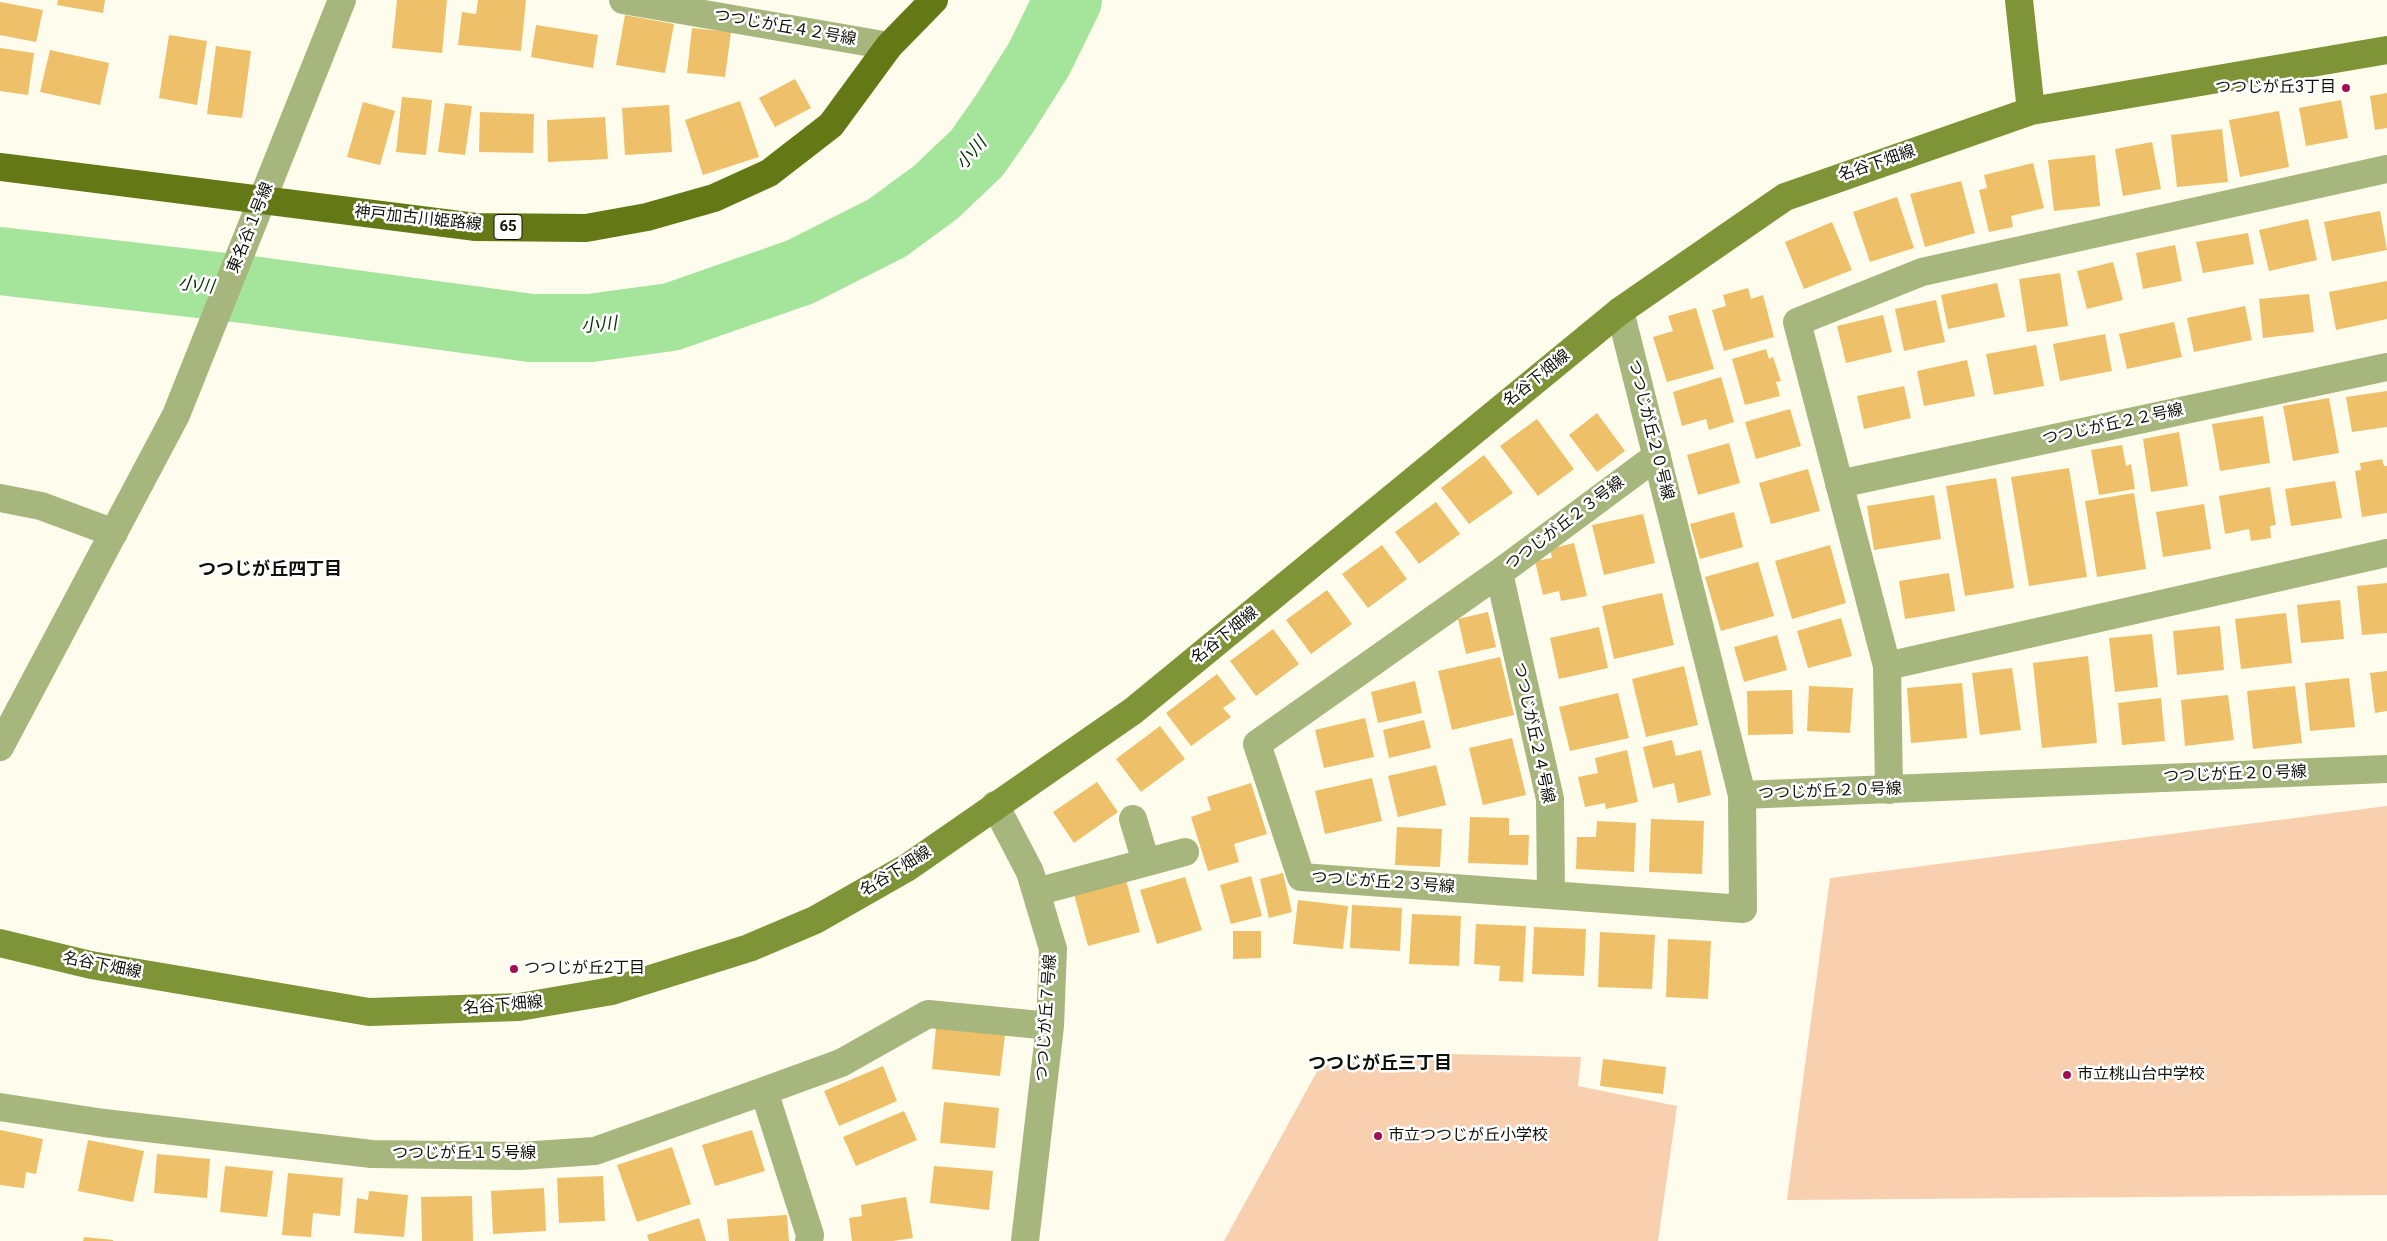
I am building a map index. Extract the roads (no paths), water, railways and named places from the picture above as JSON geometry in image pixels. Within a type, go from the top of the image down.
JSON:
[{"type":"main road","name":"神戸加古川姫路線","points":[[0,167],[476,227],[586,228],[647,217],[714,198],[769,173],[831,125],[889,46],[934,0]]},
{"type":"street","name":"東名谷１号線","points":[[0,747],[176,415],[342,0]]},
{"type":"street","name":"つつじが丘４２号線","points":[[622,0],[889,46]]},
{"type":"street","points":[[2019,0],[2031,111]]},
{"type":"street","name":"名谷下畑線","points":[[0,944],[90,965],[369,1012],[519,1008],[612,991],[749,948],[815,920],[908,867],[1133,711],[1620,311],[1785,197],[2031,111],[2387,50]]},
{"type":"street","points":[[1889,790],[1887,666],[1797,322],[1922,272],[2387,169]]},
{"type":"street","name":"つつじが丘２０号線","points":[[1620,311],[1742,795],[2387,769]]},
{"type":"street","name":"つつじが丘２２号線","points":[[1839,484],[2387,367]]},
{"type":"street","name":"つつじが丘２３号線","points":[[1657,456],[1499,573],[1257,744],[1301,877],[1743,909],[1742,795]]},
{"type":"street","points":[[0,498],[41,506],[114,533]]},
{"type":"street","points":[[1887,666],[2387,553]]},
{"type":"street","name":"つつじが丘２４号線","points":[[1499,573],[1550,799],[1551,894]]},
{"type":"street","name":"つつじが丘７号線","points":[[995,805],[1030,872],[1053,949],[1050,1026],[1025,1241]]},
{"type":"street","points":[[1133,819],[1146,862]]},
{"type":"street","points":[[1036,892],[1184,852]]},
{"type":"street","name":"つつじが丘１５号線","points":[[0,1107],[104,1123],[372,1154],[520,1156],[595,1151],[841,1063],[928,1014],[1050,1026]]},
{"type":"street","points":[[764,1091],[810,1235],[809,1241]]},
{"type":"waterway","name":"小川","points":[[0,261],[251,290],[531,328],[590,328],[671,317],[800,272],[887,228],[936,192],[977,153],[1005,113],[1039,59],[1068,0]]},
{"type":"place","name":"つつじが丘3丁目","points":[[2346,88]]},
{"type":"place","name":"つつじが丘2丁目","points":[[514,969]]},
{"type":"place","name":"市立桃山台中学校","points":[[2067,1075]]},
{"type":"place","name":"市立つつじが丘小学校","points":[[1378,1136]]},
{"type":"district","name":"つつじが丘四丁目","points":[[270,570]]},
{"type":"district","name":"つつじが丘三丁目","points":[[1380,1064]]}]
